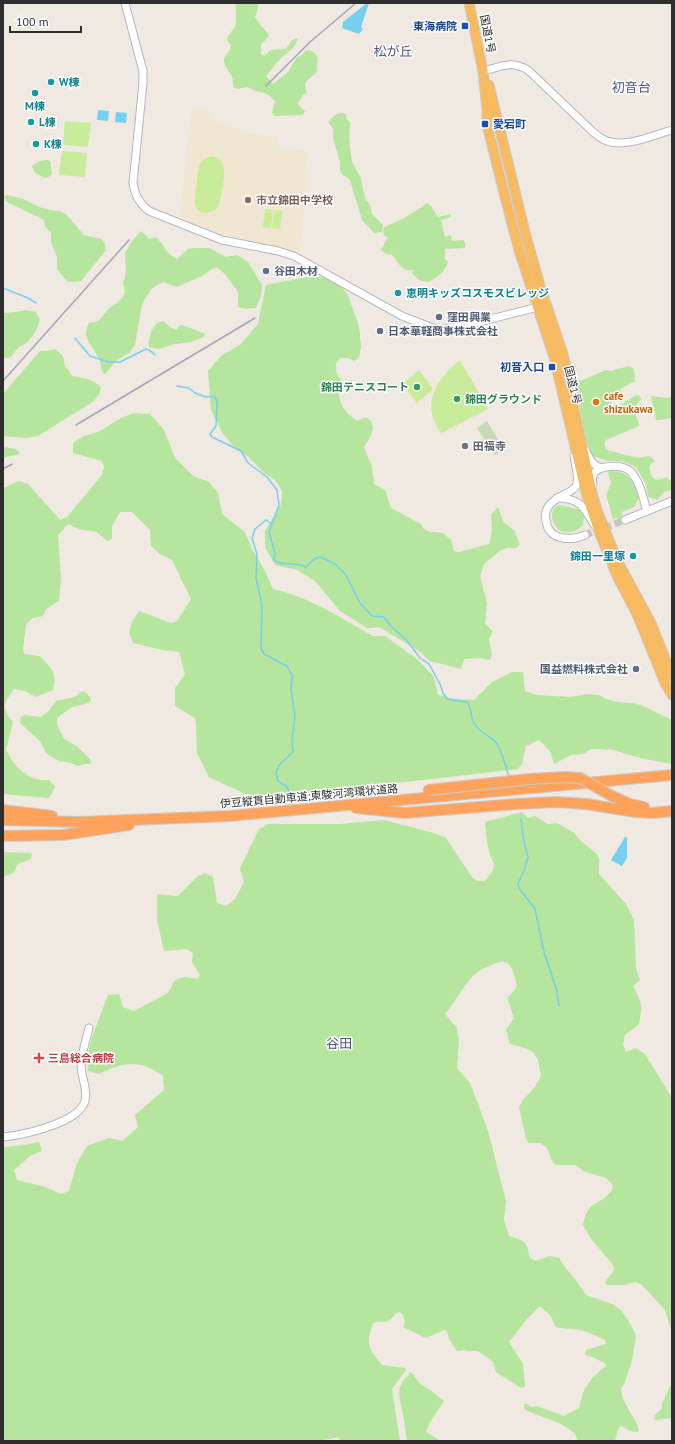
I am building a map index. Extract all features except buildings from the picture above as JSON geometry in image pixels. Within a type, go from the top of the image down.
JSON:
[{"type":"highway","name":"国道1号","points":[[469,3],[483,71],[487,125],[517,243],[540,307],[570,422],[578,443],[598,513],[618,562],[652,623],[672,676]]},
{"type":"highway","name":"国道1号","points":[[483,71],[490,90],[526,236],[541,289],[564,356],[584,487],[600,534],[618,578],[637,614],[665,683],[672,695]]},
{"type":"highway","points":[[332,806],[366,799],[581,784],[672,775]]},
{"type":"highway","points":[[429,794],[530,779],[566,776],[580,778],[612,796],[630,804],[653,808],[672,807]]},
{"type":"highway","points":[[616,781],[672,780]]},
{"type":"highway","points":[[332,806],[396,812],[432,811],[550,802],[586,804],[653,813],[672,811]]},
{"type":"highway","name":"伊豆縦貫自動車道;東駿河湾環状道路","points":[[3,820],[57,822],[156,820],[230,816],[332,806]]},
{"type":"highway","points":[[3,810],[43,815],[118,820]]},
{"type":"highway","points":[[3,836],[63,835],[156,820]]},
{"type":"street","points":[[126,3],[143,71],[133,183],[135,193],[142,206],[149,211],[222,240],[278,251],[294,256],[402,316],[438,330],[467,325],[540,307]]},
{"type":"street","points":[[483,71],[502,65],[513,64],[521,66],[528,70],[600,138],[608,142],[628,143],[672,130]]},
{"type":"street","points":[[541,289],[538,294],[540,307],[544,313],[550,314]]},
{"type":"street","points":[[578,443],[594,466],[602,468],[616,466],[623,467],[631,472],[638,482],[648,511]]},
{"type":"street","points":[[578,443],[575,465],[577,480],[576,485],[574,489],[552,502],[546,511],[546,524],[549,529],[562,539],[570,539],[585,535]]},
{"type":"street","points":[[593,497],[592,478],[596,472],[602,468]]},
{"type":"street","points":[[557,498],[572,499],[584,507],[600,534]]},
{"type":"street","points":[[624,520],[672,502]]},
{"type":"street","points":[[3,1137],[34,1132],[72,1117],[81,1109],[85,1100],[85,1087],[81,1068],[82,1056],[89,1028]]},
{"type":"shaded area","points":[[192,106],[211,111],[210,117],[243,132],[277,136],[278,147],[309,151],[306,168],[309,178],[302,221],[300,256],[230,240],[179,219]]},
{"type":"green space","points":[[234,3],[258,3],[258,9],[255,17],[269,34],[261,45],[261,55],[264,56],[271,50],[286,49],[292,40],[298,38],[295,46],[279,60],[266,76],[273,84],[288,72],[297,57],[302,55],[304,52],[310,51],[316,54],[318,59],[317,72],[306,83],[305,88],[307,92],[298,103],[299,106],[305,111],[303,115],[275,116],[272,113],[275,101],[267,94],[247,87],[237,89],[233,87],[231,75],[224,63],[224,60],[231,45],[227,40],[229,34],[236,24],[236,5]]},
{"type":"green space","points":[[340,113],[346,115],[346,118],[350,123],[349,139],[352,162],[361,178],[366,200],[370,205],[372,214],[383,225],[382,232],[374,233],[362,220],[350,180],[342,174],[340,169],[340,162],[333,138],[333,129],[328,122],[335,115]]},
{"type":"green space","points":[[65,121],[91,123],[88,147],[63,145]]},
{"type":"green space","points":[[62,151],[87,153],[85,177],[59,175]]},
{"type":"green space","points":[[211,156],[218,158],[222,162],[224,168],[223,184],[219,206],[209,213],[202,213],[196,208],[195,204],[200,163],[205,158]]},
{"type":"green space","points":[[40,161],[50,161],[52,174],[47,178],[44,178],[35,173],[32,166]]},
{"type":"green space","points":[[7,195],[23,199],[39,207],[66,214],[84,235],[102,239],[106,250],[81,281],[67,281],[57,269],[57,257],[51,242],[51,233],[45,226],[44,220],[7,202],[4,197]]},
{"type":"green space","points":[[427,203],[431,206],[438,217],[451,214],[451,217],[441,220],[445,237],[451,235],[452,241],[463,240],[465,242],[465,248],[445,249],[445,259],[448,262],[447,266],[440,274],[428,282],[417,278],[412,272],[414,269],[404,269],[392,255],[386,254],[381,250],[388,237],[384,236],[383,230],[385,227],[419,209]]},
{"type":"green space","points":[[265,209],[273,210],[271,228],[263,227]]},
{"type":"green space","points":[[274,210],[282,211],[280,229],[272,228]]},
{"type":"green space","points":[[141,231],[149,239],[156,237],[167,252],[177,259],[188,249],[194,248],[209,248],[226,257],[237,255],[248,262],[262,285],[261,296],[256,308],[246,309],[238,307],[238,292],[224,273],[217,268],[214,268],[202,276],[177,287],[163,282],[151,289],[142,304],[135,345],[129,353],[117,360],[105,374],[103,373],[96,352],[88,341],[86,333],[87,329],[89,323],[99,321],[108,309],[121,300],[125,292],[123,283],[126,272],[125,253],[132,241]]},
{"type":"green space","points":[[312,276],[330,279],[343,289],[348,295],[359,326],[361,347],[359,357],[355,361],[348,358],[340,358],[337,361],[336,372],[344,385],[343,387],[337,388],[341,403],[348,414],[357,421],[366,417],[372,424],[372,432],[364,447],[372,467],[374,484],[385,490],[391,508],[421,524],[424,529],[430,532],[443,533],[451,540],[454,551],[459,552],[489,544],[492,533],[491,515],[498,507],[503,522],[514,530],[520,544],[516,548],[501,550],[484,564],[480,576],[487,603],[485,624],[493,631],[489,639],[492,655],[490,660],[479,658],[464,659],[461,669],[430,661],[419,651],[379,627],[367,628],[340,611],[315,581],[297,570],[275,565],[265,547],[265,531],[281,504],[282,491],[275,480],[264,473],[249,457],[237,450],[223,434],[211,410],[208,371],[221,356],[241,344],[258,324],[266,285]]},
{"type":"green space","points":[[26,310],[36,312],[40,320],[36,329],[29,340],[18,348],[12,356],[3,358],[3,313]]},
{"type":"green space","points":[[163,321],[176,330],[180,325],[182,325],[205,334],[204,337],[191,342],[175,344],[159,349],[149,347],[149,339],[153,327],[159,322]]},
{"type":"green space","points":[[55,349],[63,356],[65,366],[72,376],[88,379],[98,385],[101,388],[99,394],[94,401],[38,436],[27,438],[3,436],[3,394],[40,351]]},
{"type":"green space","name":"錦田グラウンド","points":[[460,360],[488,409],[441,433],[435,423],[431,403],[438,384],[444,375]]},
{"type":"green space","points":[[629,366],[634,369],[635,381],[620,389],[621,392],[618,397],[610,400],[613,407],[615,407],[637,395],[640,396],[641,400],[635,406],[639,426],[606,440],[604,443],[606,449],[610,451],[639,458],[649,456],[655,461],[650,465],[651,474],[654,479],[656,480],[668,477],[668,480],[672,479],[672,490],[664,492],[657,500],[648,497],[646,484],[636,467],[622,461],[608,461],[593,456],[584,436],[581,413],[573,382],[583,380],[606,370],[611,371]]},
{"type":"green space","name":"錦田テニスコート","points":[[419,370],[433,389],[417,403],[402,384]]},
{"type":"green space","points":[[651,396],[667,398],[672,396],[672,418],[656,419]]},
{"type":"green space","points":[[134,413],[150,414],[164,430],[175,458],[193,476],[209,482],[218,493],[222,514],[245,532],[252,549],[264,569],[273,589],[299,597],[312,603],[337,615],[373,636],[385,636],[417,659],[434,677],[438,695],[455,699],[474,700],[492,682],[512,672],[523,672],[525,691],[536,695],[571,697],[587,694],[599,695],[617,702],[641,705],[672,720],[672,764],[645,759],[614,750],[591,749],[583,754],[571,755],[554,764],[550,751],[539,740],[526,746],[522,764],[518,769],[309,793],[255,796],[243,793],[209,777],[197,753],[195,718],[175,706],[175,688],[185,674],[179,652],[162,650],[133,643],[129,633],[132,622],[139,611],[171,623],[177,621],[191,599],[172,560],[160,554],[151,546],[150,530],[132,512],[120,512],[112,526],[112,539],[107,541],[97,532],[82,530],[68,524],[58,535],[61,579],[59,601],[46,609],[43,616],[33,618],[26,624],[23,650],[24,654],[40,656],[50,668],[54,675],[53,690],[36,697],[25,691],[14,689],[5,706],[7,713],[13,722],[6,750],[11,760],[25,774],[39,780],[49,780],[55,787],[49,798],[3,794],[3,488],[19,481],[28,484],[60,520],[67,517],[102,475],[104,467],[102,461],[73,453],[73,443],[84,436],[98,432],[121,418]]},
{"type":"green space","points":[[487,421],[504,449],[495,455],[477,428]]},
{"type":"green space","points":[[3,447],[16,449],[19,454],[3,458]]},
{"type":"green space","points":[[609,471],[616,471],[626,475],[635,486],[639,498],[634,507],[622,512],[623,519],[619,520],[617,518],[613,519],[606,495],[611,483],[608,473]]},
{"type":"green space","points":[[561,505],[581,510],[584,516],[583,525],[574,531],[566,532],[559,530],[552,519],[552,512],[555,507]]},
{"type":"green space","points":[[82,691],[87,693],[91,700],[89,703],[72,707],[57,718],[57,725],[64,739],[78,747],[91,760],[90,764],[78,766],[59,761],[50,756],[46,753],[41,742],[20,723],[21,717],[25,715],[40,717],[48,712],[56,701],[75,697]]},
{"type":"green space","points":[[522,812],[528,818],[535,816],[548,824],[557,823],[573,832],[581,841],[597,854],[599,859],[599,874],[626,904],[634,920],[636,969],[640,980],[633,986],[641,1004],[641,1012],[639,1024],[625,1035],[623,1044],[626,1052],[636,1048],[645,1054],[672,1098],[672,1333],[665,1310],[642,1285],[635,1282],[625,1285],[607,1285],[605,1282],[614,1270],[613,1265],[592,1240],[583,1225],[587,1212],[590,1208],[609,1194],[613,1185],[606,1178],[583,1171],[576,1165],[556,1165],[553,1163],[547,1148],[541,1143],[529,1143],[526,1139],[519,1107],[523,1100],[535,1087],[541,1076],[538,1060],[534,1053],[528,1049],[510,1044],[506,1030],[514,1018],[507,998],[515,990],[517,985],[510,966],[507,963],[498,962],[477,973],[467,983],[445,1014],[457,1028],[459,1041],[457,1068],[470,1083],[488,1131],[506,1201],[504,1220],[509,1236],[524,1242],[530,1258],[535,1261],[550,1256],[559,1258],[586,1295],[612,1304],[622,1311],[631,1325],[636,1336],[632,1361],[621,1390],[626,1405],[639,1429],[638,1432],[630,1431],[622,1426],[619,1427],[615,1441],[578,1441],[576,1435],[571,1430],[524,1409],[524,1404],[527,1404],[531,1407],[537,1406],[564,1416],[579,1408],[584,1390],[593,1377],[606,1366],[606,1364],[596,1358],[585,1355],[586,1350],[606,1344],[605,1340],[582,1330],[555,1326],[551,1316],[540,1306],[526,1320],[509,1342],[523,1364],[525,1387],[521,1388],[496,1372],[493,1362],[478,1351],[457,1351],[449,1339],[447,1331],[444,1330],[426,1338],[403,1327],[405,1321],[400,1312],[395,1314],[387,1322],[373,1323],[369,1336],[369,1345],[373,1354],[382,1365],[405,1368],[406,1370],[392,1389],[400,1441],[341,1441],[338,1437],[320,1441],[3,1441],[3,1147],[39,1142],[42,1151],[30,1156],[14,1170],[17,1180],[45,1187],[61,1194],[69,1191],[77,1163],[87,1146],[109,1138],[122,1141],[138,1127],[135,1115],[164,1090],[163,1076],[139,1065],[124,1065],[99,1074],[88,1071],[91,1042],[108,995],[119,994],[123,1007],[134,1011],[168,993],[175,980],[184,977],[197,979],[200,975],[192,962],[193,953],[186,949],[164,951],[157,920],[157,894],[178,896],[198,876],[205,873],[213,877],[217,903],[226,906],[235,899],[244,882],[240,868],[259,829],[269,824],[340,824],[384,820],[434,833],[446,838],[471,876],[477,881],[485,881],[494,867],[494,864],[487,844],[485,822]]},
{"type":"green space","points":[[3,852],[32,853],[31,859],[18,864],[13,873],[3,877]]},
{"type":"green space","points":[[409,1372],[413,1374],[420,1384],[444,1401],[430,1422],[426,1432],[441,1441],[408,1441],[399,1390],[404,1380],[409,1375]]},
{"type":"green space","points":[[672,1382],[672,1418],[655,1420],[655,1415],[662,1409],[662,1404]]},
{"type":"water","points":[[369,3],[361,27],[363,29],[359,34],[342,28],[343,22]]},
{"type":"water","points":[[98,110],[109,111],[108,121],[97,120]]},
{"type":"water","points":[[116,112],[127,113],[126,123],[115,122]]},
{"type":"water","points":[[625,837],[627,837],[627,858],[622,866],[611,860]]},
{"type":"waterway","points":[[3,288],[28,298],[36,303]]},
{"type":"waterway","points":[[75,338],[90,356],[109,362],[120,362],[146,349],[155,355]]},
{"type":"waterway","points":[[177,386],[189,388],[195,393],[206,397],[214,396],[217,401],[216,426],[210,434],[212,437],[241,451],[248,463],[267,477],[277,490],[279,505],[269,532],[275,553],[274,559],[276,562],[303,565],[306,567],[314,559],[320,557],[335,564],[346,575],[360,603],[372,616],[384,617],[408,642],[420,658],[429,664],[447,699],[467,702],[470,707],[474,723],[497,744],[509,776]]},
{"type":"waterway","points":[[272,524],[266,520],[255,529],[252,538],[257,554],[256,578],[262,605],[261,649],[264,654],[287,666],[292,675],[291,689],[295,716],[292,741],[293,752],[279,765],[276,773],[278,781],[286,786],[292,796]]},
{"type":"waterway","points":[[521,819],[523,837],[528,857],[518,884],[519,888],[535,909],[544,952],[557,991],[559,1006]]},
{"type":"tunnel","points":[[585,535],[625,520]]},
{"type":"railway","points":[[266,86],[310,42],[356,3]]},
{"type":"railway","points":[[3,381],[129,240]]},
{"type":"railway","points":[[76,425],[255,318]]},
{"type":"railway","points":[[3,469],[12,464]]},
{"type":"place","name":"東海病院","points":[[465,26]]},
{"type":"place","name":"W棟","points":[[51,82]]},
{"type":"place","name":"M棟","points":[[35,93]]},
{"type":"place","name":"L棟","points":[[31,122]]},
{"type":"place","name":"愛宕町","points":[[485,124]]},
{"type":"place","name":"K棟","points":[[36,144]]},
{"type":"place","name":"市立錦田中学校","points":[[248,200]]},
{"type":"place","name":"谷田木材","points":[[266,271]]},
{"type":"place","name":"恵明キッズコスモスビレッジ","points":[[398,293]]},
{"type":"place","name":"窪田興業","points":[[439,317]]},
{"type":"place","name":"日本華軽商事株式会社","points":[[380,331]]},
{"type":"place","name":"初音入口","points":[[552,367]]},
{"type":"place","name":"錦田テニスコート","points":[[417,387]]},
{"type":"place","name":"錦田グラウンド","points":[[457,399]]},
{"type":"place","name":"cafe shizukawa","points":[[596,402]]},
{"type":"place","name":"田福寺","points":[[465,446]]},
{"type":"place","name":"錦田一里塚","points":[[633,556]]},
{"type":"place","name":"国益燃料株式会社","points":[[636,669]]},
{"type":"place","name":"三島総合病院","points":[[39,1058]]},
{"type":"district","name":"松が丘","points":[[393,51]]},
{"type":"district","name":"初音台","points":[[631,87]]},
{"type":"district","name":"谷田","points":[[339,1043]]}]
